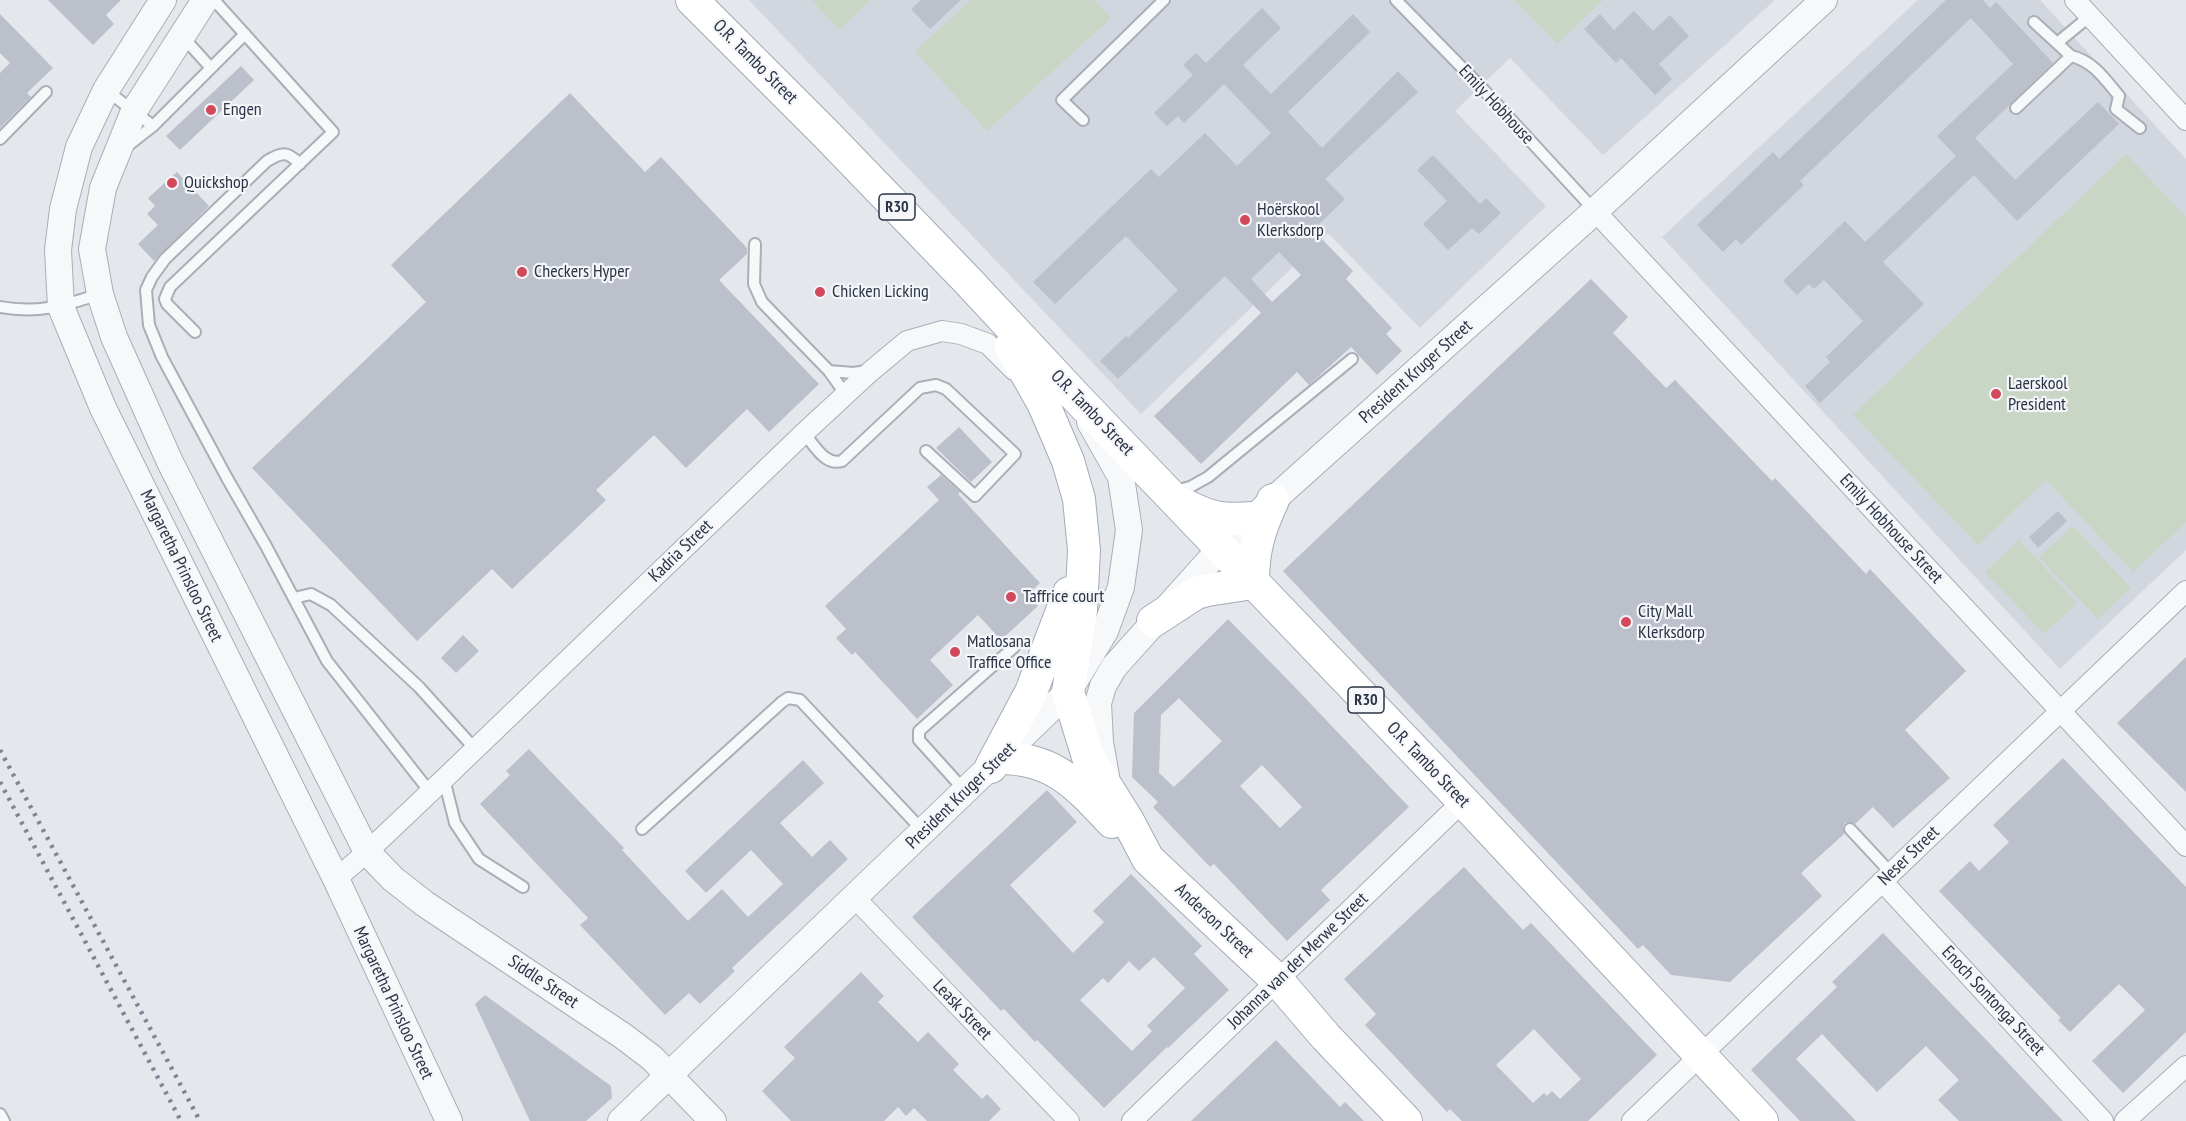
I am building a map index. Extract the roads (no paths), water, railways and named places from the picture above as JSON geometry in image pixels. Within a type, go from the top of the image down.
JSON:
[{"type":"main road","name":"O.R. Tambo Street","points":[[692,0],[967,280],[1463,801],[1762,1121]]},
{"type":"main road","name":"O.R. Tambo Street","points":[[967,280],[1019,358],[1044,405],[1068,460],[1079,499],[1084,550],[1080,611],[1068,692]]},
{"type":"main road","points":[[1153,621],[1196,593],[1253,583],[1253,557],[1263,509],[1227,520],[1207,516],[1171,496]]},
{"type":"main road","points":[[995,762],[1031,692],[1084,550]]},
{"type":"main road","name":"Anderson Street","points":[[1068,692],[1088,757],[1149,859],[1278,981],[1326,1037],[1406,1121]]},
{"type":"main road","points":[[995,762],[1017,758],[1054,769],[1083,791],[1149,859]]},
{"type":"street","name":"Margaretha Prinsloo Street","points":[[163,0],[106,90],[79,147],[63,209],[58,250],[61,307],[103,408],[336,879],[449,1121]]},
{"type":"street","name":"Margaretha Prinsloo Street","points":[[205,0],[183,37],[143,118],[114,158],[103,188],[92,249],[100,294],[114,337],[170,462],[367,852]]},
{"type":"street","name":"President Kruger Street","points":[[1109,791],[1100,742],[1098,703],[1103,686],[1114,667],[1153,621],[1221,548],[1263,509],[1595,211],[1824,0]]},
{"type":"street","points":[[2080,4],[2186,120]]},
{"type":"street","name":"Emily Hobhouse Street","points":[[1595,211],[2186,846]]},
{"type":"street","name":"Kadria Street","points":[[336,879],[444,779],[804,433],[907,341],[942,331],[961,334],[988,344],[1010,365],[1044,405]]},
{"type":"street","name":"President Kruger Street","points":[[621,1121],[1068,692],[1105,631],[1121,587],[1129,530],[1121,477],[1076,397]]},
{"type":"street","name":"Neser Street","points":[[1632,1121],[2186,591]]},
{"type":"street","name":"Johanna van der Merwe Street","points":[[1132,1121],[1463,801]]},
{"type":"street","name":"Siddle Street","points":[[367,852],[393,879],[425,904],[623,1036],[652,1058],[713,1121]]},
{"type":"street","name":"Enoch Sontonga Street","points":[[1886,877],[2103,1121]]},
{"type":"street","name":"Leask Street","points":[[855,898],[1069,1121]]},
{"type":"street","points":[[2125,1121],[2186,1066]]},
{"type":"lane","points":[[195,332],[167,304],[165,299],[170,287],[333,132],[214,0]]},
{"type":"lane","points":[[1083,120],[1062,100],[1164,0]]},
{"type":"lane","name":"Emily Hobhouse","points":[[1400,1],[1595,211]]},
{"type":"lane","points":[[2057,43],[2080,4]]},
{"type":"lane","points":[[2034,22],[2071,56],[2095,68],[2119,96],[2116,109],[2140,129]]},
{"type":"lane","points":[[106,90],[143,118],[211,68],[245,34]]},
{"type":"lane","points":[[183,37],[211,68]]},
{"type":"lane","points":[[2016,108],[2071,56]]},
{"type":"lane","points":[[0,139],[46,92]]},
{"type":"lane","points":[[300,164],[290,154],[284,153],[267,161],[165,259],[146,290],[148,325],[162,357],[327,661],[430,792]]},
{"type":"lane","points":[[755,244],[754,284],[762,302],[829,371],[846,395]]},
{"type":"lane","points":[[0,307],[15,310],[61,307],[100,294]]},
{"type":"lane","points":[[1171,496],[1208,477],[1352,359]]},
{"type":"lane","points":[[829,371],[853,373],[871,371]]},
{"type":"lane","points":[[804,433],[829,462],[842,461],[920,388],[936,385],[946,389],[1015,454],[975,496],[926,451]]},
{"type":"lane","points":[[294,598],[311,594],[332,605],[419,687],[475,749]]},
{"type":"lane","points":[[966,791],[919,740],[919,731],[1014,647]]},
{"type":"lane","points":[[642,829],[782,702],[794,698],[800,700],[924,832]]},
{"type":"lane","points":[[444,779],[455,823],[479,859],[524,887]]},
{"type":"lane","points":[[1850,829],[1886,877]]},
{"type":"lane","points":[[0,1114],[4,1121]]},
{"type":"railway","points":[[0,750],[200,1121]]},
{"type":"railway","points":[[0,782],[181,1121]]},
{"type":"place","name":"Engen","points":[[211,110]]},
{"type":"place","name":"Quickshop","points":[[172,183]]},
{"type":"place","name":"Hoërskool Klerksdorp","points":[[1245,220]]},
{"type":"place","name":"Checkers Hyper","points":[[522,272]]},
{"type":"place","name":"Chicken Licking","points":[[820,292]]},
{"type":"place","name":"Laerskool President","points":[[1996,394]]},
{"type":"place","name":"Taffrice court","points":[[1011,597]]},
{"type":"place","name":"City Mall Klerksdorp","points":[[1626,622]]},
{"type":"place","name":"Matlosana Traffice Office","points":[[955,652]]}]
